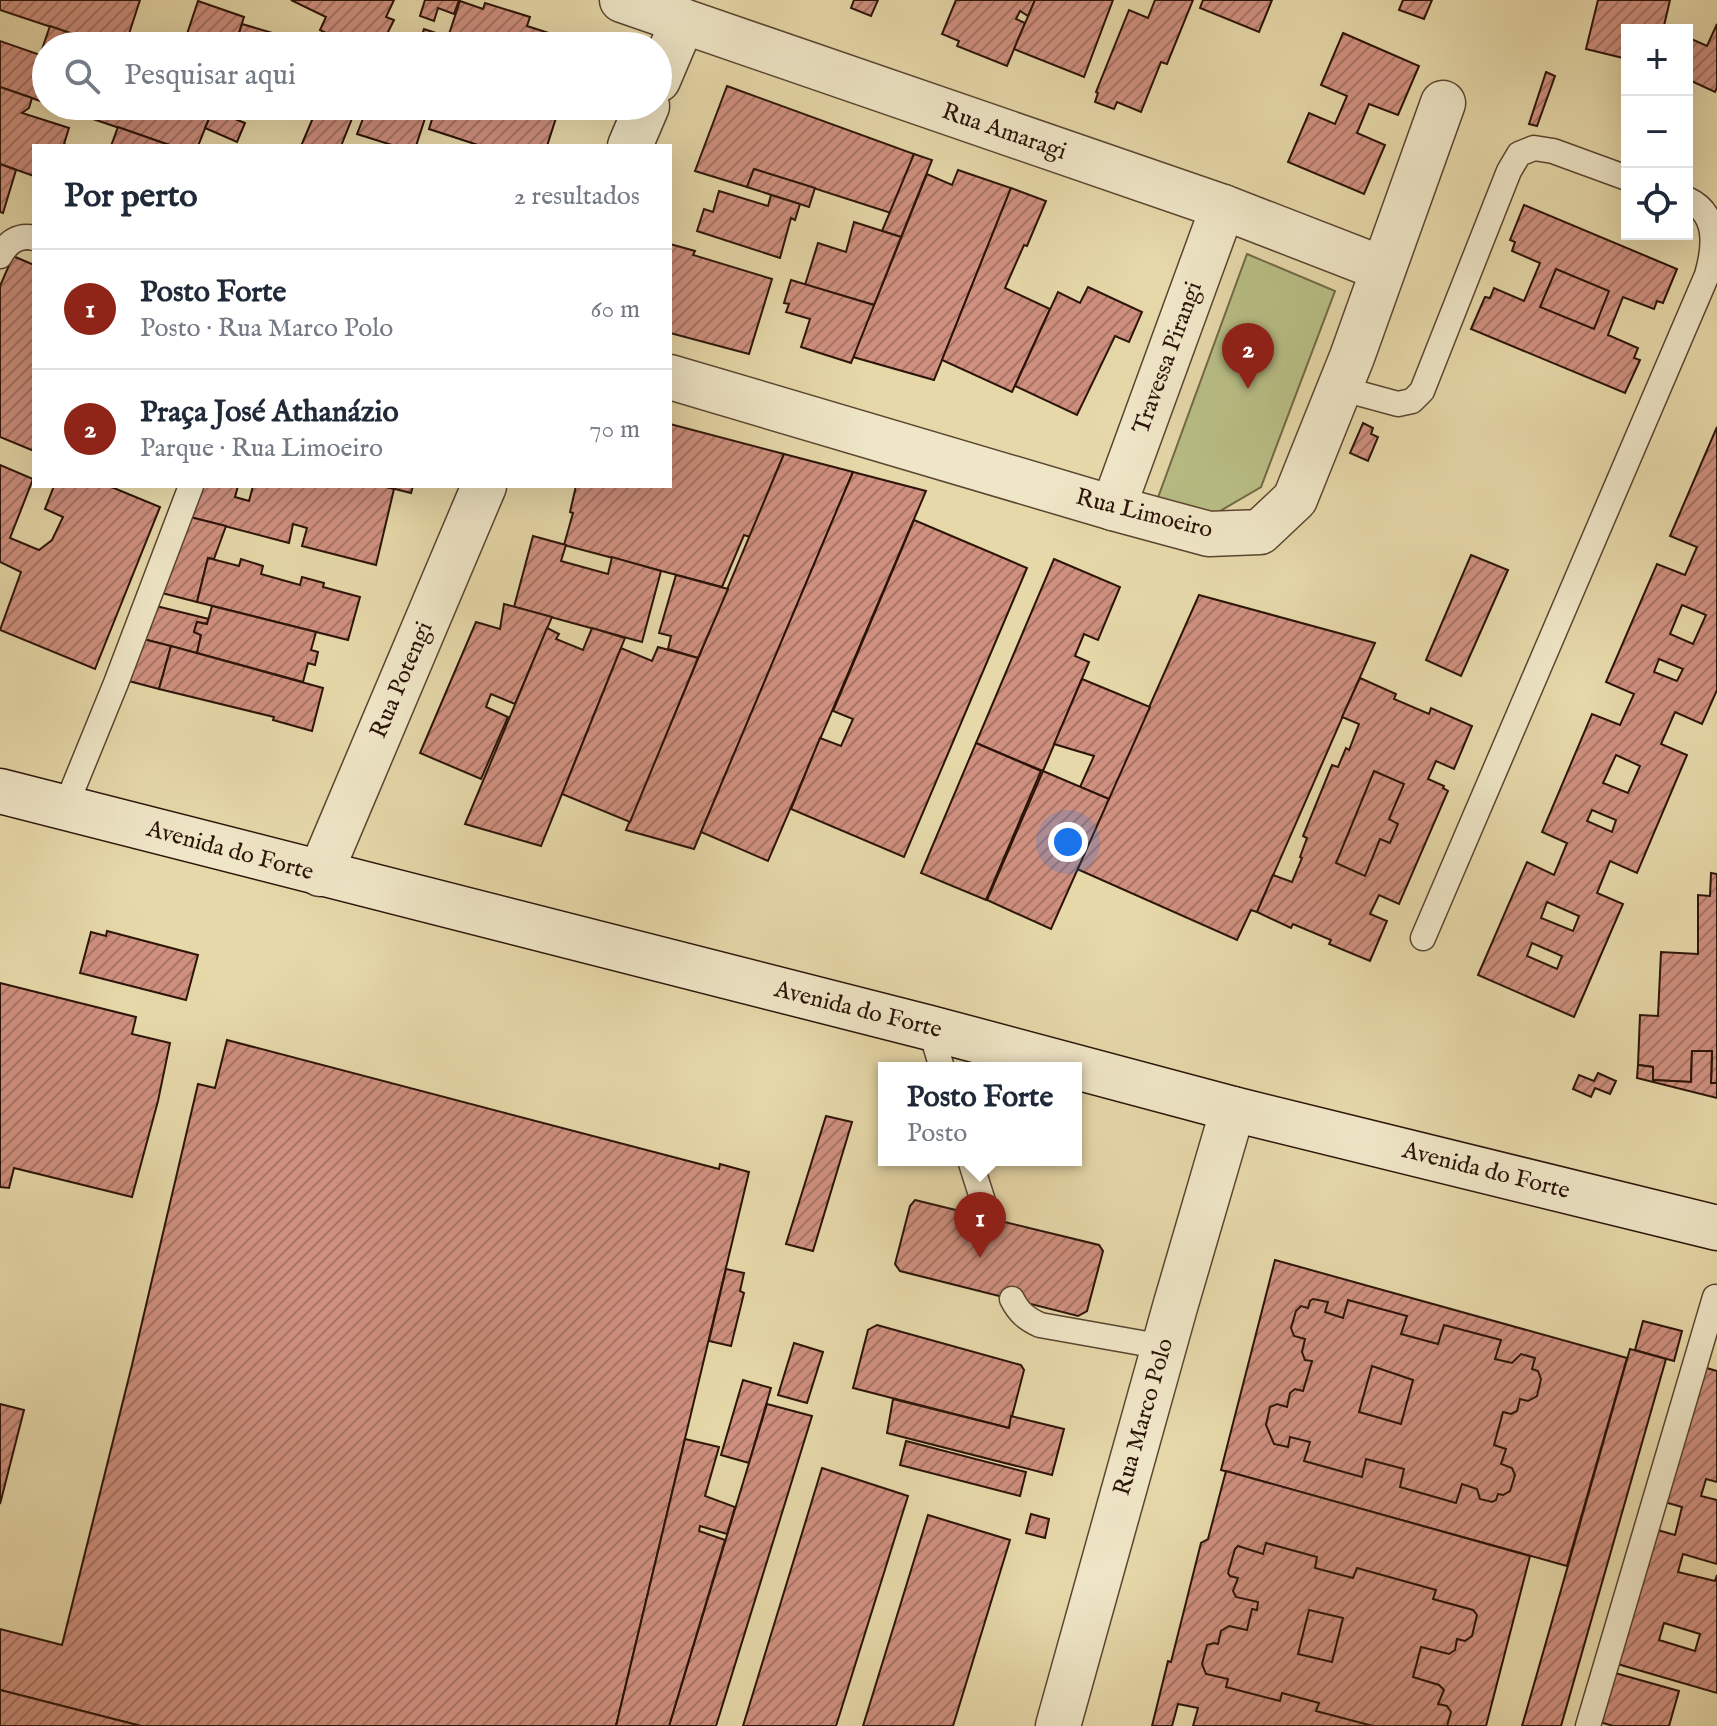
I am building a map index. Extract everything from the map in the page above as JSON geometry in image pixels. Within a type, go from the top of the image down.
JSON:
[{"type":"street","name":"Rua Amaragi","points":[[622,0],[1223,207],[1383,269]]},
{"type":"street","points":[[672,47],[683,21]]},
{"type":"street","name":"Rua Limoeiro","points":[[672,378],[1209,534],[1260,532],[1295,499],[1443,103]]},
{"type":"street","points":[[631,144],[641,120]]},
{"type":"street","name":"Travessa Pirangi","points":[[1113,508],[1223,207]]},
{"type":"street","name":"Rua Potengi","points":[[320,874],[483,488]]},
{"type":"street","name":"Avenida do Forte","points":[[0,791],[320,874],[936,1048],[1004,1062]]},
{"type":"street","name":"Avenida do Forte","points":[[1082,1078],[1233,1109],[1717,1228]]},
{"type":"street","name":"Rua Marco Polo","points":[[1058,1726],[1233,1109]]},
{"type":"lane","points":[[1339,388],[1398,404],[1412,401],[1422,391],[1509,171],[1519,154],[1534,148],[1553,151],[1621,176]]},
{"type":"lane","points":[[1423,938],[1707,275],[1715,245],[1715,222],[1693,202]]},
{"type":"lane","points":[[0,256],[14,239],[32,237]]},
{"type":"lane","points":[[65,808],[190,488]]},
{"type":"lane","points":[[972,1166],[988,1217]]},
{"type":"lane","points":[[1588,1726],[1715,1297]]},
{"type":"lane","points":[[1012,1299],[1027,1319],[1040,1325],[1164,1347]]},
{"type":"green space","points":[[1247,254],[1335,291],[1261,487],[1215,514],[1156,503]]},
{"type":"building","points":[[0,0],[140,0],[130,32],[66,32],[0,10]]},
{"type":"building","points":[[291,0],[394,0],[386,17],[394,20],[388,32],[324,32],[320,30],[326,17]]},
{"type":"building","points":[[425,0],[459,0],[454,14],[438,8],[434,21],[420,16]]},
{"type":"building","points":[[854,0],[878,0],[871,16],[851,8]]},
{"type":"building","points":[[956,0],[1035,0],[1028,16],[1020,11],[1016,19],[1025,23],[1007,66],[957,46],[959,41],[942,34]]},
{"type":"building","points":[[1035,0],[1113,0],[1084,77],[1014,49]]},
{"type":"building","points":[[1155,0],[1193,0],[1167,64],[1161,62],[1141,112],[1117,102],[1114,109],[1095,102],[1096,92],[1129,10],[1148,18]]},
{"type":"building","points":[[1203,0],[1272,0],[1259,32],[1200,8]]},
{"type":"building","points":[[1403,0],[1432,0],[1424,19],[1399,10]]},
{"type":"building","points":[[1598,0],[1670,0],[1664,24],[1621,24],[1621,58],[1586,49]]},
{"type":"building","points":[[198,1],[244,17],[239,32],[188,32]]},
{"type":"building","points":[[460,1],[483,9],[485,3],[530,17],[527,26],[546,32],[450,32]]},
{"type":"building","points":[[242,24],[269,32],[239,32]]},
{"type":"building","points":[[1717,24],[1715,92],[1693,82],[1693,40],[1707,46]]},
{"type":"building","points":[[50,26],[67,32],[48,32]]},
{"type":"building","points":[[1343,33],[1419,66],[1398,115],[1369,104],[1357,133],[1385,145],[1364,194],[1288,162],[1309,113],[1335,124],[1347,96],[1321,85]]},
{"type":"building","points":[[0,41],[32,52],[32,98],[0,87]]},
{"type":"building","points":[[1546,72],[1555,76],[1537,126],[1529,124]]},
{"type":"building","points":[[727,86],[914,154],[891,213],[754,169],[747,187],[695,171]]},
{"type":"building","points":[[0,87],[32,98],[29,108],[22,113],[32,116],[32,120],[44,120],[69,128],[64,144],[32,144],[32,175],[0,164]]},
{"type":"building","points":[[96,120],[208,120],[199,144],[166,144]]},
{"type":"building","points":[[209,120],[245,123],[237,142],[205,128]]},
{"type":"building","points":[[312,120],[351,120],[342,144],[302,144]]},
{"type":"building","points":[[362,120],[424,120],[417,144],[389,144],[357,134]]},
{"type":"building","points":[[432,120],[555,120],[548,144],[475,144],[429,129]]},
{"type":"building","points":[[118,127],[166,144],[112,144]]},
{"type":"building","points":[[914,154],[932,160],[901,237],[882,231]]},
{"type":"building","points":[[0,164],[16,170],[3,213],[0,212]]},
{"type":"building","points":[[754,169],[815,188],[809,207],[747,187]]},
{"type":"building","points":[[958,170],[1011,188],[934,380],[853,357],[927,174],[952,185]]},
{"type":"building","points":[[1011,188],[1046,201],[1005,288],[1050,309],[1012,392],[942,360]]},
{"type":"building","points":[[719,191],[768,206],[771,195],[800,204],[795,220],[791,218],[780,258],[697,231],[704,209],[713,212]]},
{"type":"building","points":[[1524,205],[1677,269],[1663,303],[1657,301],[1654,309],[1623,297],[1608,335],[1638,348],[1634,358],[1640,360],[1625,393],[1471,329],[1485,297],[1490,298],[1494,288],[1524,301],[1540,263],[1512,251],[1515,242],[1510,240]]},
{"type":"building","points":[[854,222],[901,237],[874,305],[805,285],[818,243],[846,252]]},
{"type":"building","points":[[672,245],[695,251],[693,255],[772,279],[749,354],[672,334]]},
{"type":"building","points":[[13,256],[32,264],[32,450],[0,437],[0,286]]},
{"type":"building","points":[[1556,269],[1609,291],[1594,329],[1540,307]]},
{"type":"building","points":[[791,280],[874,305],[851,363],[801,347],[810,319],[786,312],[789,304],[784,303]]},
{"type":"building","points":[[1088,287],[1142,312],[1129,342],[1115,336],[1077,415],[1015,386],[1058,292],[1080,303]]},
{"type":"building","points":[[1363,423],[1373,428],[1371,434],[1378,437],[1368,461],[1350,453]]},
{"type":"building","points":[[672,425],[784,454],[750,537],[744,535],[722,587],[564,545],[573,513],[570,512],[576,488],[672,488]]},
{"type":"building","points":[[1717,427],[1717,690],[1702,724],[1675,712],[1661,744],[1687,755],[1637,873],[1610,861],[1597,893],[1623,904],[1574,1017],[1478,975],[1527,862],[1554,875],[1567,843],[1542,832],[1592,714],[1620,725],[1634,694],[1606,682],[1657,564],[1685,575],[1697,547],[1670,536]],"holes":[[[1682,605],[1706,615],[1693,644],[1670,634]],[[1659,659],[1683,669],[1677,681],[1654,672]],[[1616,755],[1640,766],[1628,793],[1603,783]],[[1592,810],[1616,820],[1612,832],[1587,821]],[[1547,902],[1579,916],[1573,931],[1541,918]],[[1532,943],[1562,956],[1557,969],[1527,956]]]},
{"type":"building","points":[[784,454],[853,472],[694,849],[626,830]]},
{"type":"building","points":[[0,465],[32,479],[10,538],[39,550],[52,540],[63,517],[45,509],[53,488],[114,488],[160,507],[95,669],[0,630],[21,572],[0,562]]},
{"type":"building","points":[[853,472],[926,491],[768,861],[701,832]]},
{"type":"building","points":[[202,488],[237,488],[235,497],[249,501],[252,488],[394,489],[376,565],[302,546],[307,528],[293,524],[289,543],[190,517]]},
{"type":"building","points":[[391,488],[412,488],[411,493]]},
{"type":"building","points":[[190,517],[226,526],[214,559],[208,558],[197,602],[158,592]]},
{"type":"building","points":[[914,520],[1027,568],[904,857],[791,809],[820,738],[841,746],[853,719],[833,711]]},
{"type":"building","points":[[533,536],[566,545],[561,561],[608,574],[612,557],[661,571],[642,642],[514,607]]},
{"type":"building","points":[[1471,555],[1508,570],[1461,676],[1426,660]]},
{"type":"building","points":[[208,558],[239,566],[241,559],[263,566],[261,574],[300,585],[302,577],[324,583],[323,587],[360,597],[348,640],[197,602]]},
{"type":"building","points":[[1054,559],[1120,587],[1098,640],[1084,634],[1075,656],[1089,662],[1043,771],[976,743]]},
{"type":"building","points":[[676,575],[728,589],[698,658],[668,649],[671,636],[659,633]]},
{"type":"building","points":[[1199,595],[1375,643],[1257,912],[1251,910],[1237,940],[1077,869]]},
{"type":"building","points":[[504,604],[552,617],[515,704],[491,694],[486,707],[508,717],[481,779],[420,753],[476,622],[500,629]]},
{"type":"building","points":[[152,605],[209,619],[207,624],[197,622],[194,632],[201,635],[197,653],[139,638]]},
{"type":"building","points":[[212,606],[316,632],[311,650],[318,652],[315,665],[308,663],[303,682],[197,653],[201,635],[194,632],[197,622],[207,624]]},
{"type":"building","points":[[547,628],[559,634],[556,639],[583,650],[592,628],[625,638],[541,846],[465,824]]},
{"type":"building","points":[[139,638],[171,646],[159,689],[121,679]]},
{"type":"building","points":[[171,646],[323,688],[312,731],[273,720],[274,717],[159,689]]},
{"type":"building","points":[[658,647],[698,658],[630,822],[562,794],[621,648],[652,661]]},
{"type":"building","points":[[1360,678],[1396,694],[1394,699],[1429,714],[1431,708],[1472,726],[1454,769],[1436,761],[1428,779],[1448,791],[1399,904],[1379,895],[1370,914],[1387,921],[1370,961],[1329,944],[1331,940],[1293,924],[1291,928],[1257,912],[1273,875],[1292,882],[1307,838],[1303,836],[1332,765],[1338,767],[1346,748],[1349,750],[1359,724],[1342,717]]},
{"type":"building","points":[[1082,679],[1150,707],[1109,799],[1080,787],[1094,756],[1054,744]]},
{"type":"building","points":[[976,743],[1041,771],[986,900],[921,873]]},
{"type":"building","points":[[1043,771],[1109,799],[1051,929],[987,900]]},
{"type":"building","points":[[1374,771],[1404,784],[1389,819],[1398,824],[1390,843],[1380,839],[1365,876],[1336,863]]},
{"type":"building","points":[[1711,873],[1717,874],[1717,1083],[1711,1083],[1712,1051],[1692,1051],[1691,1082],[1653,1080],[1653,1067],[1638,1065],[1640,1015],[1658,1016],[1661,952],[1698,954],[1698,895],[1710,896]]},
{"type":"building","points":[[107,931],[198,955],[186,1000],[80,973],[91,932],[106,936]]},
{"type":"building","points":[[0,983],[136,1017],[132,1034],[170,1043],[132,1197],[14,1168],[9,1188],[0,1187]]},
{"type":"building","points":[[227,1040],[719,1169],[720,1164],[749,1172],[616,1726],[141,1726],[0,1690],[0,1629],[62,1645],[198,1084],[215,1088]]},
{"type":"building","points":[[1692,1051],[1712,1051],[1711,1083],[1717,1083],[1717,1098],[1637,1078],[1638,1065],[1653,1067],[1653,1080],[1691,1082]]},
{"type":"building","points":[[1598,1073],[1616,1081],[1610,1094],[1595,1088],[1591,1097],[1573,1089],[1579,1075],[1594,1081]]},
{"type":"building","points":[[826,1116],[852,1122],[813,1251],[786,1244]]},
{"type":"building","points":[[915,1200],[1099,1245],[1103,1251],[1087,1311],[1078,1316],[900,1271],[895,1264],[910,1206]]},
{"type":"building","points":[[1275,1260],[1627,1358],[1567,1566],[1221,1470]]},
{"type":"building","points":[[726,1269],[744,1273],[740,1291],[744,1293],[731,1346],[709,1341]]},
{"type":"building","points":[[1313,1299],[1328,1302],[1325,1312],[1343,1318],[1348,1300],[1407,1316],[1401,1334],[1438,1344],[1444,1325],[1501,1340],[1495,1359],[1512,1363],[1521,1354],[1535,1358],[1532,1369],[1538,1371],[1541,1379],[1537,1396],[1528,1401],[1520,1399],[1517,1411],[1511,1414],[1503,1412],[1494,1445],[1506,1449],[1501,1464],[1512,1468],[1515,1475],[1510,1491],[1498,1494],[1492,1502],[1480,1499],[1477,1489],[1462,1484],[1456,1503],[1400,1487],[1404,1469],[1366,1459],[1362,1477],[1304,1461],[1310,1442],[1290,1437],[1288,1447],[1274,1444],[1266,1425],[1270,1407],[1277,1404],[1287,1407],[1290,1393],[1295,1389],[1303,1391],[1312,1361],[1305,1360],[1302,1352],[1305,1339],[1294,1336],[1291,1328],[1296,1311],[1301,1306],[1308,1308]]},
{"type":"building","points":[[1643,1321],[1682,1331],[1674,1361],[1635,1350]]},
{"type":"building","points":[[877,1325],[1021,1365],[1024,1370],[1009,1428],[853,1388],[868,1330]]},
{"type":"building","points":[[794,1343],[823,1352],[807,1403],[778,1395]]},
{"type":"building","points":[[1630,1349],[1666,1359],[1561,1726],[1522,1726]]},
{"type":"building","points":[[1372,1366],[1413,1380],[1401,1424],[1359,1412]]},
{"type":"building","points":[[1700,1366],[1717,1371],[1717,1482],[1706,1479],[1701,1496],[1717,1500],[1717,1564],[1683,1554],[1678,1572],[1715,1581],[1717,1575],[1717,1693],[1614,1663],[1654,1529],[1675,1535],[1682,1507],[1661,1501]],"holes":[[[1664,1623],[1700,1634],[1695,1651],[1659,1640]]]},
{"type":"building","points":[[743,1380],[771,1388],[749,1463],[721,1455]]},
{"type":"building","points":[[893,1399],[1009,1428],[1011,1416],[1064,1429],[1052,1475],[887,1433]]},
{"type":"building","points":[[0,1404],[24,1410],[0,1504]]},
{"type":"building","points":[[767,1404],[812,1416],[716,1726],[669,1726]]},
{"type":"building","points":[[685,1439],[719,1447],[705,1496],[735,1507],[727,1534],[700,1526],[699,1531],[725,1540],[669,1726],[616,1726]]},
{"type":"building","points":[[906,1441],[1026,1472],[1020,1496],[900,1465]]},
{"type":"building","points":[[822,1468],[908,1496],[836,1726],[743,1726]]},
{"type":"building","points":[[1226,1471],[1530,1556],[1486,1726],[1193,1726],[1198,1708],[1178,1704],[1172,1726],[1152,1726],[1201,1543],[1208,1539]]},
{"type":"building","points":[[1031,1514],[1049,1519],[1045,1538],[1026,1533]]},
{"type":"building","points":[[928,1515],[1010,1540],[953,1726],[863,1726]]},
{"type":"building","points":[[1266,1543],[1317,1557],[1315,1568],[1353,1578],[1357,1568],[1436,1590],[1433,1599],[1473,1610],[1477,1615],[1472,1636],[1465,1641],[1457,1639],[1455,1650],[1449,1654],[1421,1647],[1413,1677],[1439,1685],[1444,1690],[1438,1704],[1447,1706],[1451,1712],[1447,1726],[1373,1726],[1316,1711],[1319,1703],[1282,1693],[1280,1701],[1226,1687],[1228,1679],[1206,1674],[1202,1664],[1207,1645],[1218,1644],[1221,1631],[1229,1626],[1247,1630],[1252,1609],[1257,1610],[1258,1602],[1236,1597],[1233,1591],[1238,1578],[1228,1573],[1235,1549],[1238,1546],[1263,1554]]},
{"type":"building","points":[[1309,1610],[1343,1618],[1332,1662],[1298,1654]]},
{"type":"building","points":[[1615,1673],[1679,1691],[1669,1726],[1613,1726],[1600,1722]]},
{"type":"building","points":[[0,1690],[141,1726],[0,1726]]},
{"type":"place","name":"Praça José Athanázio","points":[[1248,389]]},
{"type":"place","name":"Posto Forte","points":[[980,1258]]}]
